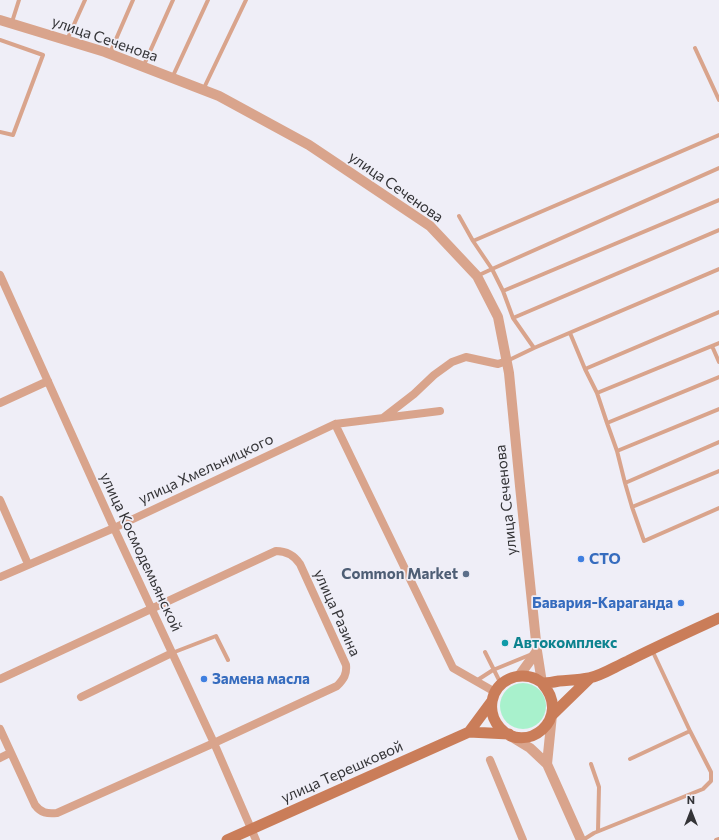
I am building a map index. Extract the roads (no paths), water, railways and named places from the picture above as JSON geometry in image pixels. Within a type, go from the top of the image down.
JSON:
[{"type":"main road","name":"улица Терешковой","points":[[469,732],[496,692],[510,678],[528,676],[542,683],[590,678],[719,618]]},
{"type":"main road","name":"улица Терешковой","points":[[227,840],[469,732],[508,734],[517,737],[535,735],[548,723],[552,715],[590,678]]},
{"type":"main road","points":[[542,683],[552,698],[552,715]]},
{"type":"main road","points":[[496,692],[492,711],[495,721],[500,729],[508,734]]},
{"type":"street","name":"улица Сеченова","points":[[0,20],[110,54],[219,96],[309,145],[430,226],[477,276],[498,317],[509,373],[542,683]]},
{"type":"street","name":"улица Космодемьянской","points":[[0,275],[114,528],[214,743],[256,840]]},
{"type":"street","points":[[381,419],[452,362],[466,358],[498,364],[507,361]]},
{"type":"street","points":[[0,403],[48,381]]},
{"type":"street","name":"улица Хмельницкого","points":[[0,577],[114,528],[335,424],[440,411]]},
{"type":"street","points":[[335,424],[453,668],[496,692]]},
{"type":"street","points":[[0,500],[28,564]]},
{"type":"street","name":"улица Разина","points":[[0,678],[276,551],[284,551],[292,555],[300,564],[346,665],[346,675],[337,686],[57,813],[44,813],[39,810],[10,753],[0,729]]},
{"type":"street","points":[[519,676],[538,651]]},
{"type":"street","points":[[81,697],[172,653]]},
{"type":"street","points":[[547,764],[552,715]]},
{"type":"street","points":[[508,734],[530,748],[547,764],[582,840]]},
{"type":"street","points":[[0,758],[10,753]]},
{"type":"street","points":[[490,760],[523,840]]},
{"type":"lane","points":[[11,24],[19,0]]},
{"type":"lane","points":[[67,40],[85,0]]},
{"type":"lane","points":[[110,54],[134,0]]},
{"type":"lane","points":[[143,67],[173,0]]},
{"type":"lane","points":[[172,78],[208,0]]},
{"type":"lane","points":[[203,90],[246,0]]},
{"type":"lane","points":[[0,40],[43,55],[13,135],[0,132]]},
{"type":"lane","points":[[695,48],[719,100]]},
{"type":"lane","points":[[473,241],[719,135]]},
{"type":"lane","points":[[477,276],[719,168]]},
{"type":"lane","points":[[503,291],[719,200]]},
{"type":"lane","points":[[459,216],[473,241],[492,269],[503,291],[513,318],[534,348]]},
{"type":"lane","points":[[513,318],[719,230]]},
{"type":"lane","points":[[507,361],[719,269]]},
{"type":"lane","points":[[585,369],[719,312]]},
{"type":"lane","points":[[570,333],[585,369],[598,393],[617,451],[632,507],[644,541],[719,508]]},
{"type":"lane","points":[[598,393],[719,343]]},
{"type":"lane","points":[[712,346],[719,362]]},
{"type":"lane","points":[[608,423],[719,377]]},
{"type":"lane","points":[[617,451],[719,409]]},
{"type":"lane","points":[[625,483],[719,442]]},
{"type":"lane","points":[[632,507],[719,471]]},
{"type":"lane","points":[[172,653],[216,636],[228,660]]},
{"type":"lane","points":[[582,840],[703,789],[711,781],[712,772],[690,731],[652,650]]},
{"type":"lane","points":[[476,681],[493,670],[538,651]]},
{"type":"lane","points":[[485,652],[493,670],[496,692]]},
{"type":"lane","points":[[630,758],[690,731]]},
{"type":"lane","points":[[591,764],[596,775],[598,787],[598,832]]},
{"type":"place","name":"СТО","points":[[581,559]]},
{"type":"place","name":"Common Market","points":[[466,574]]},
{"type":"place","name":"Бавария-Караганда","points":[[681,603]]},
{"type":"place","name":"Автокомплекс","points":[[505,643]]},
{"type":"place","name":"Замена масла","points":[[204,679]]}]
